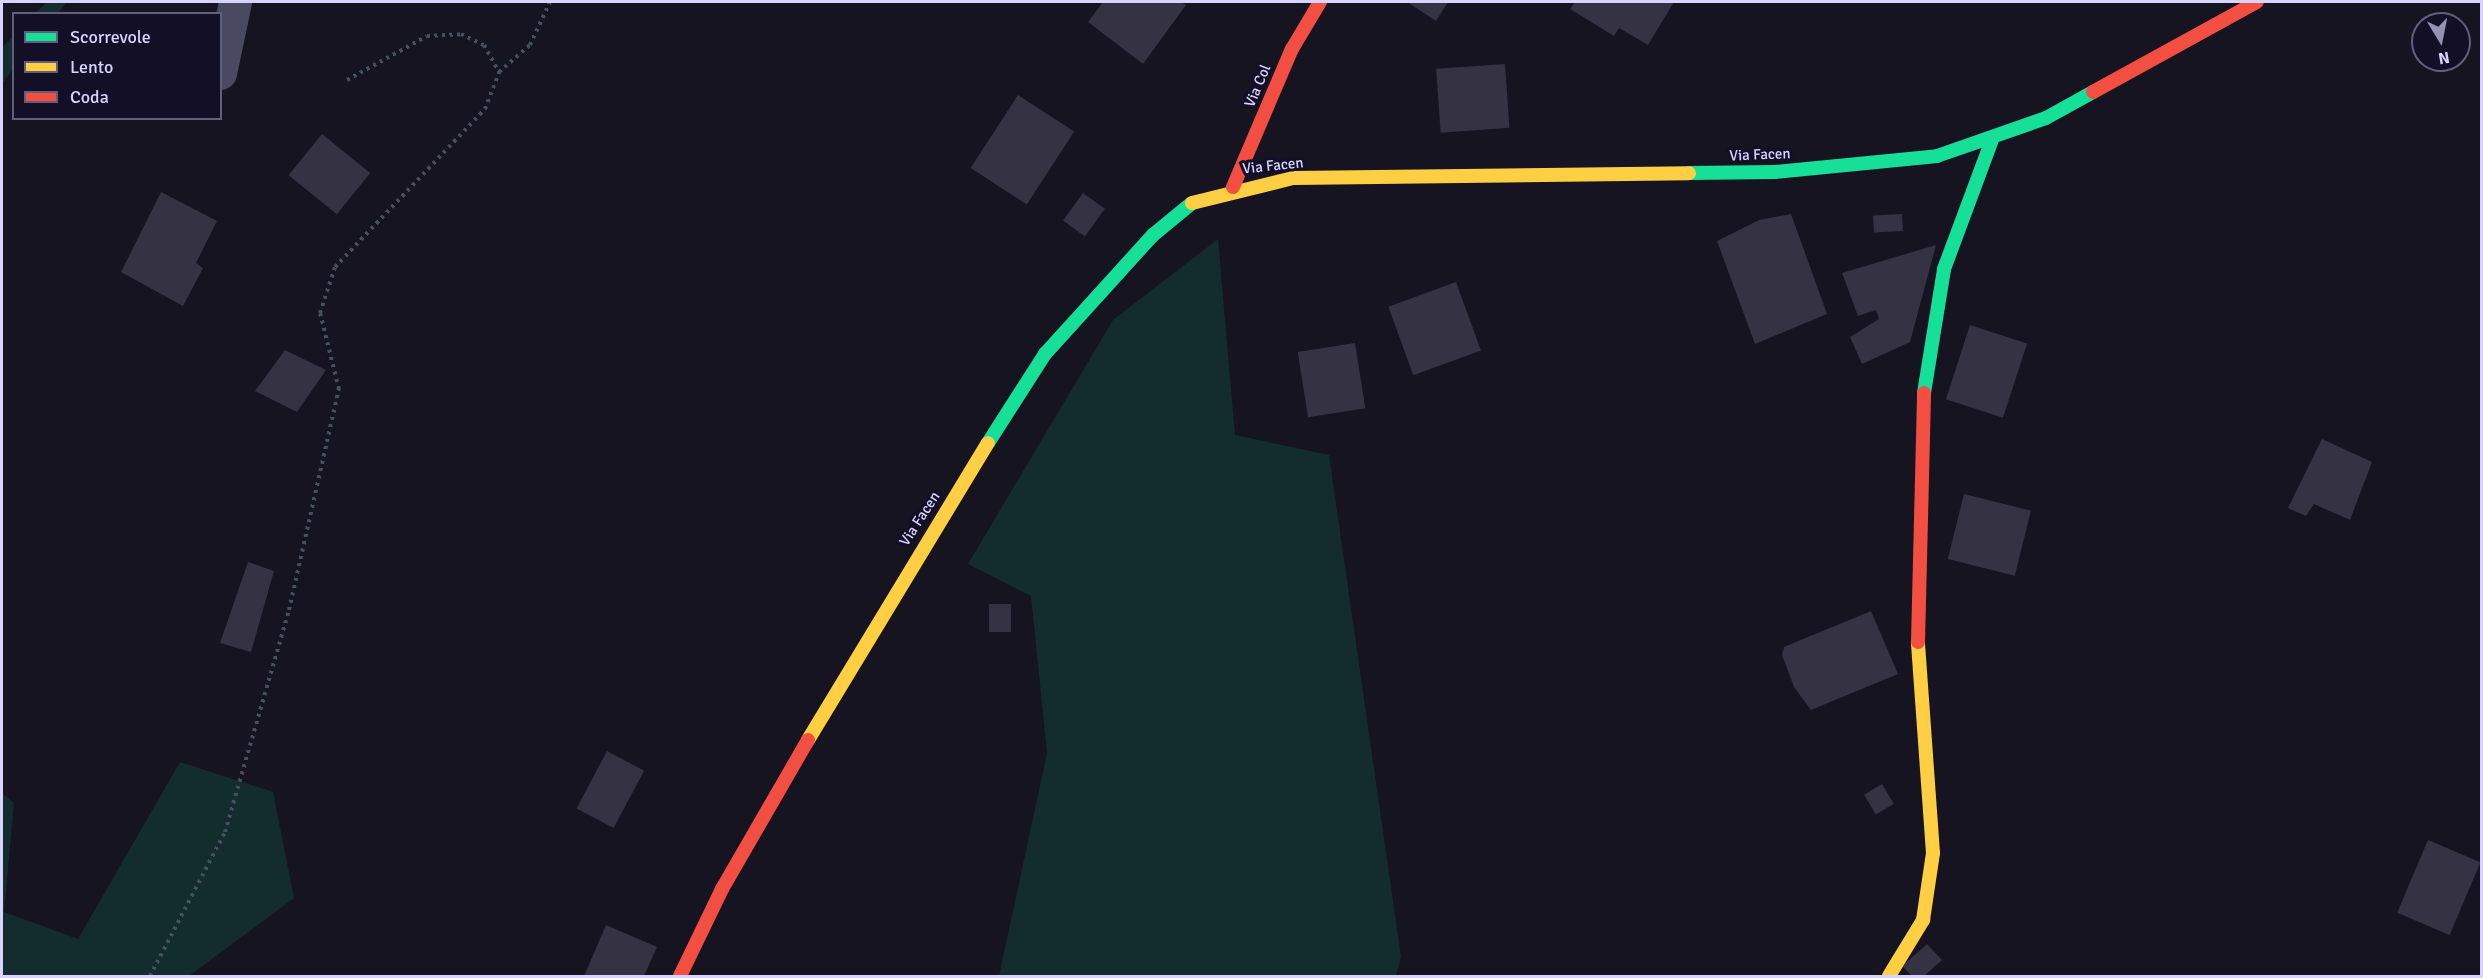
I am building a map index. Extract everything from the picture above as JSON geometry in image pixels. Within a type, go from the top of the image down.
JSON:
[{"type":"street","points":[[222,64],[235,2]]},
{"type":"street","name":"Via Col","points":[[1233,187],[1292,49],[1320,2]]},
{"type":"street","name":"Via Facen","points":[[680,976],[722,889],[896,588],[1046,354],[1153,235],[1198,198],[1233,187],[1293,178],[1775,172],[1937,156],[1992,140],[2046,118],[2257,2]]},
{"type":"street","points":[[1889,976],[1923,920],[1933,853],[1917,630],[1920,420],[1944,269],[1992,140]]},
{"type":"path","points":[[150,976],[225,832],[289,610],[339,389],[320,313],[335,267],[450,151],[485,109],[500,72],[530,45],[550,2]]},
{"type":"path","points":[[347,80],[427,36],[461,34],[484,45],[500,72]]},
{"type":"green space","points":[[47,2],[67,2],[59,12],[36,12]]},
{"type":"green space","points":[[12,37],[12,70],[2,84],[2,48]]},
{"type":"green space","points":[[1218,239],[1235,435],[1329,455],[1401,957],[1396,976],[999,976],[1047,753],[1031,596],[968,564],[1113,320]]},
{"type":"green space","points":[[180,762],[273,792],[294,898],[189,976],[2,976],[2,793],[14,803],[4,912],[78,939]]},
{"type":"building","points":[[1103,2],[1181,2],[1186,5],[1143,64],[1088,22]]},
{"type":"building","points":[[1407,2],[1448,2],[1436,21]]},
{"type":"building","points":[[1575,2],[1674,2],[1648,45],[1619,28],[1614,36],[1570,9]]},
{"type":"building","points":[[1505,64],[1509,128],[1441,133],[1436,69]]},
{"type":"building","points":[[1018,95],[1074,131],[1027,204],[971,168]]},
{"type":"building","points":[[322,134],[370,173],[337,214],[289,175]]},
{"type":"building","points":[[161,192],[217,221],[196,263],[203,268],[183,306],[121,272]]},
{"type":"building","points":[[1083,193],[1105,209],[1085,236],[1063,221]]},
{"type":"building","points":[[1791,214],[1827,314],[1755,344],[1717,241],[1759,220]]},
{"type":"building","points":[[1902,214],[1903,231],[1874,232],[1873,216]]},
{"type":"building","points":[[1936,245],[1910,342],[1862,364],[1850,337],[1879,319],[1876,310],[1858,316],[1842,273]]},
{"type":"building","points":[[1456,282],[1481,351],[1413,375],[1388,307]]},
{"type":"building","points":[[1970,325],[2027,344],[2003,418],[1946,399]]},
{"type":"building","points":[[1355,343],[1365,408],[1308,417],[1298,352]]},
{"type":"building","points":[[285,350],[326,370],[297,412],[255,391]]},
{"type":"building","points":[[2322,439],[2372,462],[2350,520],[2314,504],[2306,516],[2288,508]]},
{"type":"building","points":[[1964,494],[2031,511],[2015,576],[1948,559]]},
{"type":"building","points":[[248,562],[274,571],[251,652],[220,643]]},
{"type":"building","points":[[989,604],[1011,604],[1011,632],[989,632]]},
{"type":"building","points":[[1871,611],[1898,674],[1811,710],[1794,687],[1782,655],[1784,647]]},
{"type":"building","points":[[607,751],[644,771],[614,828],[576,808]]},
{"type":"building","points":[[1882,784],[1894,804],[1876,815],[1864,795]]},
{"type":"building","points":[[2428,840],[2480,862],[2450,935],[2397,913]]},
{"type":"building","points":[[606,925],[657,947],[644,976],[584,976]]},
{"type":"building","points":[[1927,944],[1942,960],[1924,976],[1912,976],[1902,966]]},
{"type":"traffic: fast","points":[[1689,173],[1775,172],[1937,156],[2046,118],[2093,92]]},
{"type":"traffic: fast","points":[[1924,393],[1944,269],[1992,140]]},
{"type":"traffic: fast","points":[[988,443],[1045,354],[1153,235],[1192,203]]},
{"type":"traffic: slow","points":[[1192,203],[1293,178],[1689,173]]},
{"type":"traffic: slow","points":[[808,740],[988,443]]},
{"type":"traffic: slow","points":[[1889,976],[1923,920],[1933,853],[1918,642]]},
{"type":"traffic: jam","points":[[1233,187],[1292,49],[1320,2]]},
{"type":"traffic: jam","points":[[2093,92],[2257,2]]},
{"type":"traffic: jam","points":[[1918,642],[1924,393]]},
{"type":"traffic: jam","points":[[680,976],[722,889],[808,740]]}]
